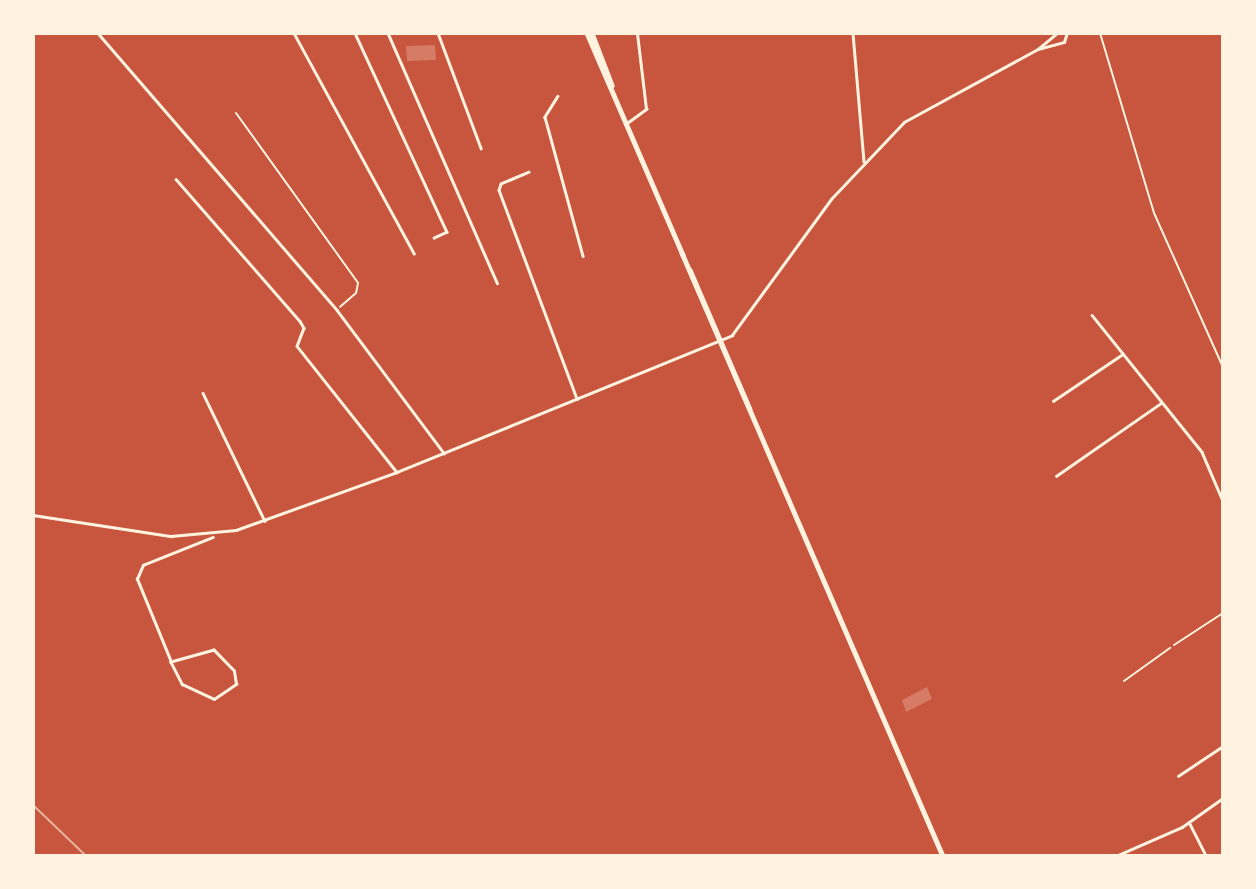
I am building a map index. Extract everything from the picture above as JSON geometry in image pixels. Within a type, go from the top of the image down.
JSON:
[{"type":"main road","points":[[587,33],[943,856]]},
{"type":"main road","points":[[592,33],[615,95]]},
{"type":"street","points":[[98,33],[337,310],[444,453]]},
{"type":"street","points":[[294,33],[414,253]]},
{"type":"street","points":[[355,33],[447,232],[434,239]]},
{"type":"street","points":[[388,33],[497,283]]},
{"type":"street","points":[[438,33],[481,148]]},
{"type":"street","points":[[627,123],[646,109],[637,33]]},
{"type":"street","points":[[853,33],[864,162]]},
{"type":"street","points":[[1038,49],[1056,33]]},
{"type":"street","points":[[171,662],[215,650],[234,671],[236,684],[214,699],[182,684],[171,662],[137,573],[143,565],[219,534],[265,521],[397,472],[733,334],[831,199],[864,162],[915,114],[1038,49],[1064,42],[1068,33]]},
{"type":"street","points":[[558,96],[545,117],[583,256]]},
{"type":"street","points":[[529,172],[501,184],[499,190],[577,398]]},
{"type":"street","points":[[176,179],[300,321],[303,328],[297,346],[397,472]]},
{"type":"street","points":[[1092,316],[1205,458],[1223,501]]},
{"type":"street","points":[[1053,401],[1123,354]]},
{"type":"street","points":[[203,393],[265,521]]},
{"type":"street","points":[[1056,476],[1161,403]]},
{"type":"street","points":[[33,514],[171,536],[219,534]]},
{"type":"street","points":[[1178,776],[1223,746]]},
{"type":"street","points":[[1116,856],[1189,822],[1223,798]]},
{"type":"street","points":[[1189,822],[1206,856]]},
{"type":"street","points":[[1130,850],[1133,856]]},
{"type":"lane","points":[[1124,681],[1170,649]]},
{"type":"path","points":[[1100,33],[1154,213],[1223,367]]},
{"type":"path","points":[[236,113],[358,283],[356,293],[337,310]]},
{"type":"path","points":[[1170,649],[1223,612]]},
{"type":"building","points":[[435,45],[436,60],[407,61],[406,46]]},
{"type":"building","points":[[927,687],[932,699],[906,712],[902,700]]},
{"type":"railway","points":[[33,805],[86,856]]}]
